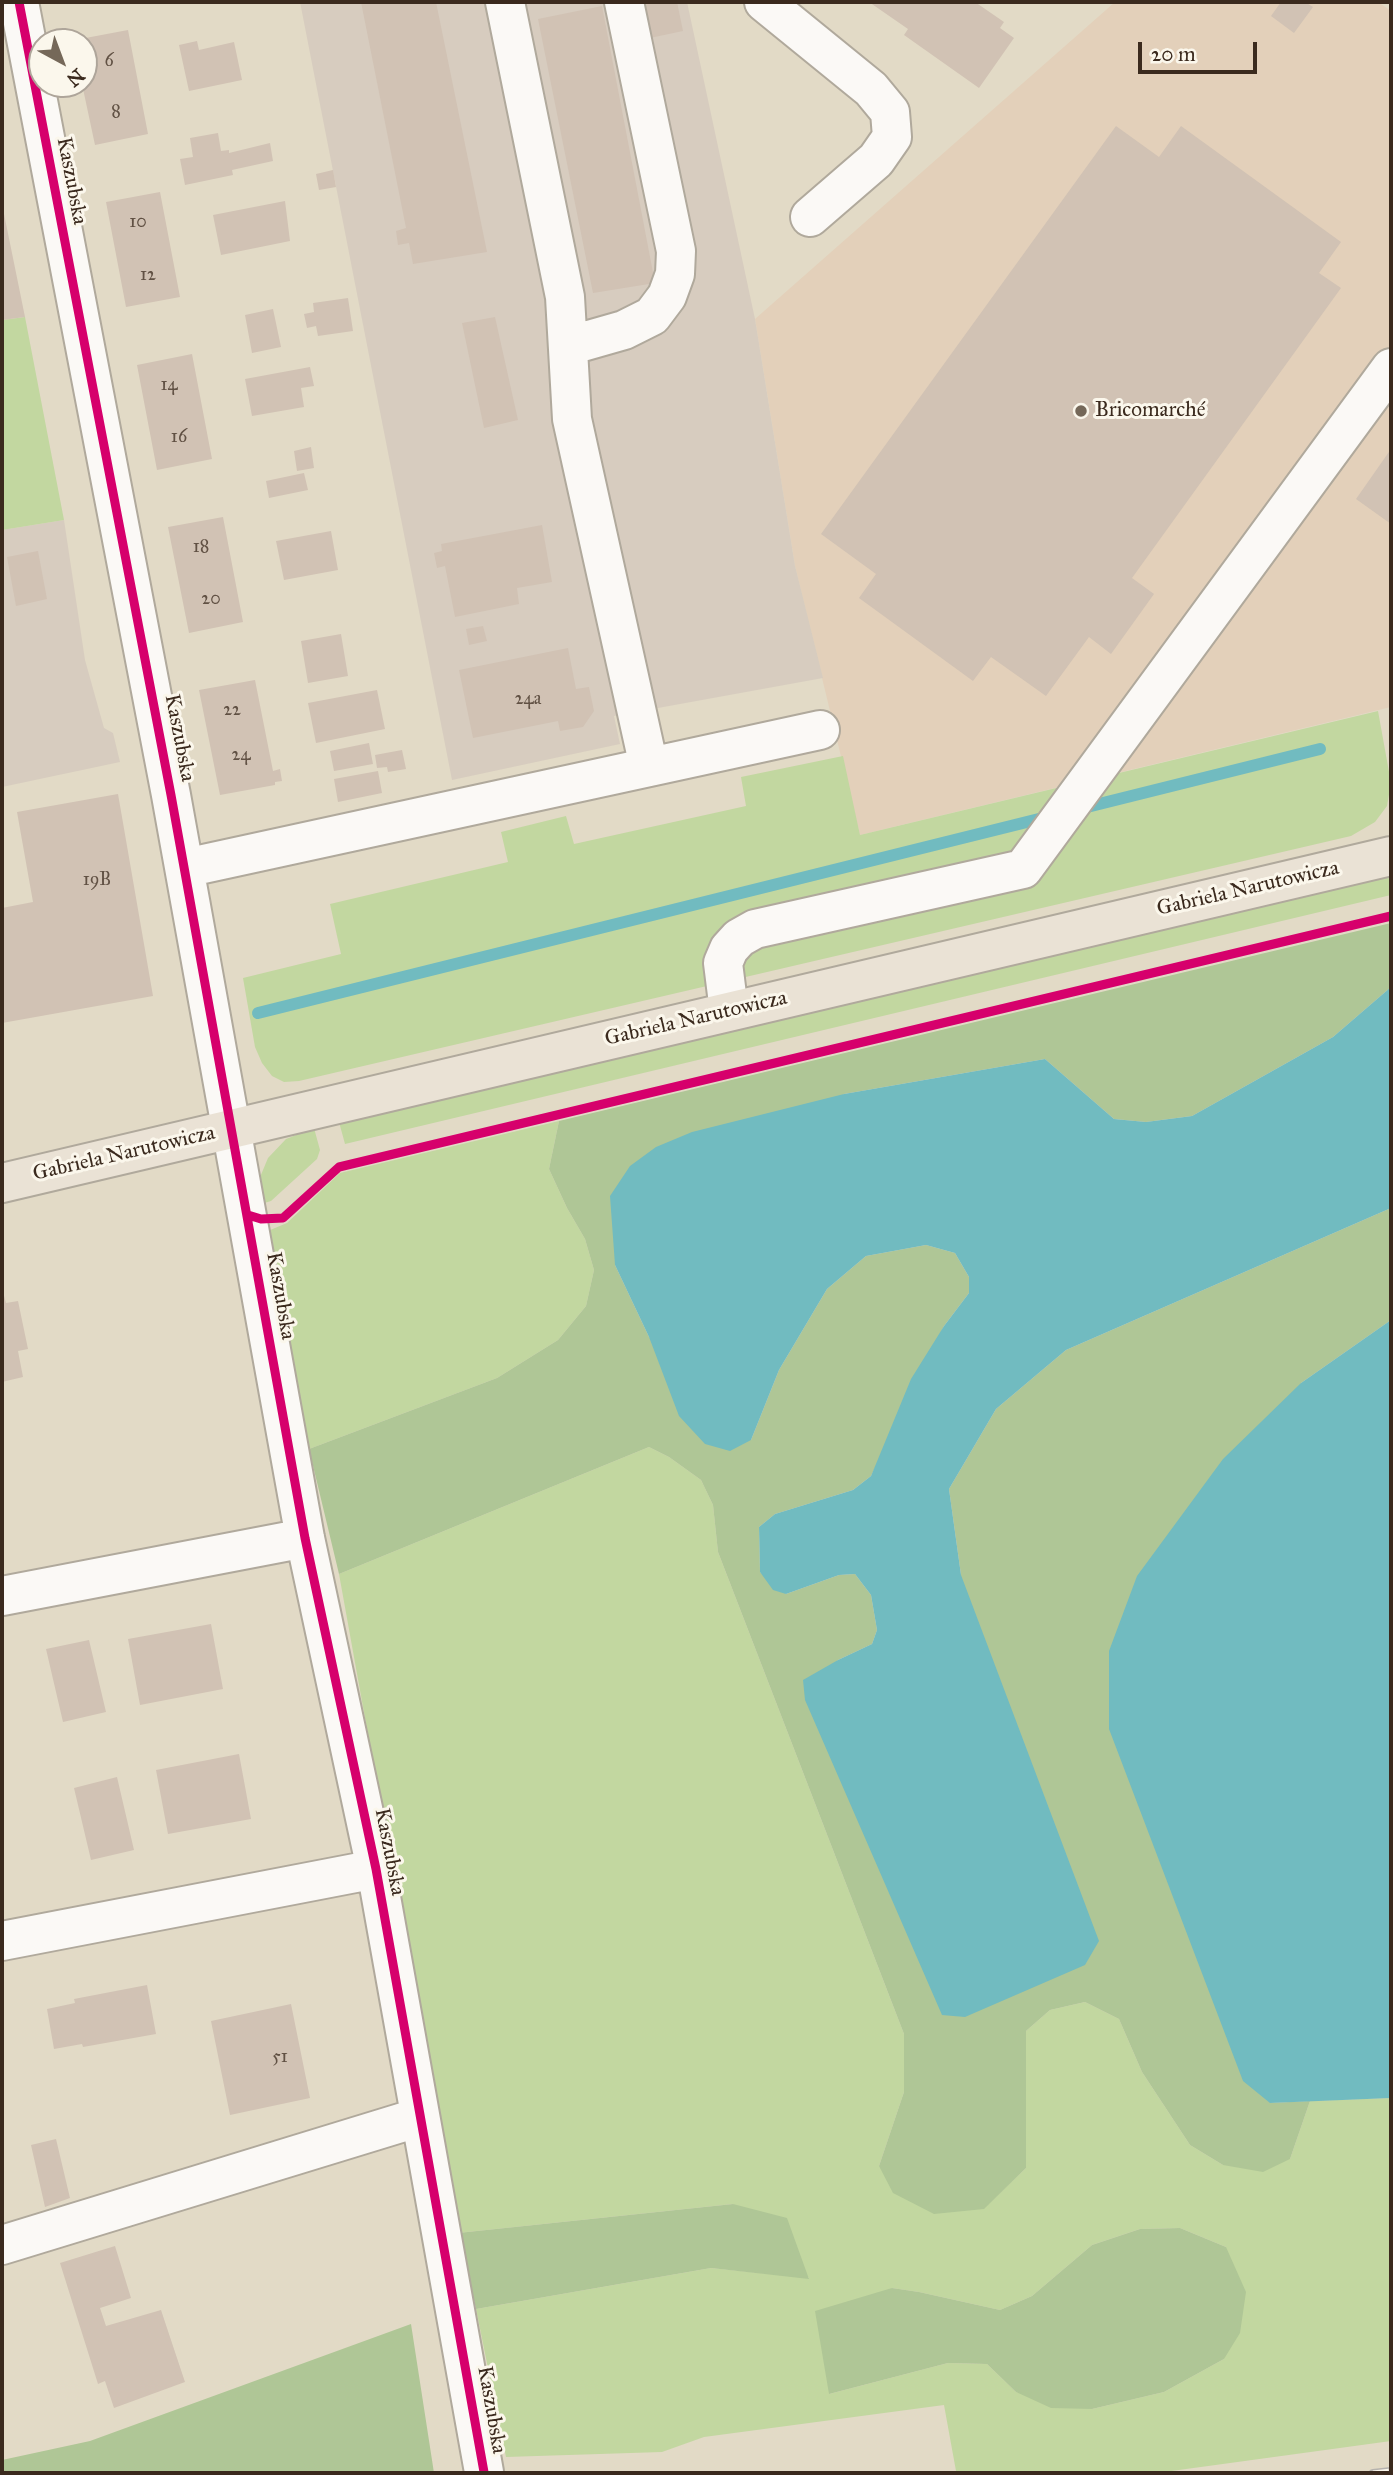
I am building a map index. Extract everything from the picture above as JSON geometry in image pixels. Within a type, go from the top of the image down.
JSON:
[{"type":"main road","name":"Gabriela Narutowicza","points":[[2,1183],[1391,856]]},
{"type":"street","name":"Kaszubska","points":[[19,2],[185,868],[305,1538],[376,1869],[484,2472]]},
{"type":"street","points":[[505,2],[565,297],[572,419],[649,767]]},
{"type":"street","points":[[568,346],[624,330],[652,316],[667,296],[675,274],[676,251],[624,2]]},
{"type":"street","points":[[764,2],[871,89],[890,112],[892,137],[876,160],[810,217]]},
{"type":"street","points":[[729,1011],[723,963],[734,943],[755,929],[1023,870],[1391,368]]},
{"type":"street","points":[[185,868],[820,730]]},
{"type":"street","points":[[2,1596],[305,1538]]},
{"type":"street","name":"Kaszubska","points":[[2,1941],[376,1869]]},
{"type":"street","points":[[2,2245],[419,2117]]},
{"type":"shaded area","points":[[300,2],[687,2],[755,319],[795,566],[823,678],[614,716],[620,744],[452,780]]},
{"type":"shaded area","points":[[1115,2],[1378,2],[1391,11],[1391,707],[860,835],[795,566],[755,319]]},
{"type":"shaded area","points":[[64,520],[85,660],[104,728],[113,733],[120,762],[2,787],[2,530]]},
{"type":"green space","points":[[25,317],[64,520],[2,530],[2,320]]},
{"type":"green space","points":[[1378,711],[1391,783],[1387,806],[1375,822],[1351,836],[299,1081],[284,1082],[272,1076],[255,1047],[243,978],[341,954],[330,904],[508,862],[501,832],[566,816],[574,844],[746,806],[741,777],[843,756],[860,835]]},
{"type":"green space","points":[[1391,875],[1391,895],[345,1144],[339,1122]]},
{"type":"green space","points":[[1391,923],[1391,987],[1333,1037],[1192,1116],[1146,1122],[1114,1119],[1045,1059],[844,1094],[615,1265],[649,1337],[751,1440],[779,1370],[827,1289],[866,1256],[926,1245],[955,1253],[969,1277],[969,1293],[944,1326],[871,1476],[853,1490],[775,1514],[759,1527],[760,1572],[786,1594],[839,1575],[855,1574],[871,1595],[877,1630],[872,1644],[838,1660],[805,1700],[961,1575],[949,1489],[996,1409],[1066,1350],[1391,1208],[1391,1320],[1301,1383],[1270,2103],[1310,2101],[1290,2159],[1263,2172],[1223,2165],[1190,2145],[1142,2072],[1119,2019],[1085,2002],[1050,2010],[1026,2031],[1026,2168],[984,2209],[934,2214],[893,2193],[879,2166],[904,2092],[904,2034],[718,1552],[713,1505],[701,1480],[669,1457],[649,1447],[339,1574],[309,1449],[497,1378],[558,1340],[586,1306],[594,1270],[585,1239],[549,1169],[559,1121]]},
{"type":"green space","points":[[559,1121],[549,1169],[585,1239],[594,1270],[586,1306],[558,1340],[497,1378],[309,1449],[263,1233],[287,1223],[340,1173]]},
{"type":"green space","points":[[314,1128],[320,1150],[317,1159],[271,1201],[258,1205],[258,1182],[268,1158],[286,1139]]},
{"type":"green space","points":[[649,1447],[669,1457],[701,1480],[713,1505],[718,1552],[904,2034],[904,2092],[879,2166],[983,2209],[1026,2168],[1026,2031],[1050,2010],[1085,2002],[1119,2019],[1142,2072],[1190,2145],[1223,2165],[1290,2159],[1310,2101],[1391,2098],[1391,2441],[1157,2473],[944,2473],[956,2471],[944,2405],[704,2437],[662,2452],[506,2457],[476,2309],[711,2268],[809,2278],[733,2204],[458,2233],[339,1574]],"holes":[[[1180,2228],[1226,2247],[1224,2359],[1164,2392],[1092,2409],[1016,2392],[987,2364],[948,2363],[829,2394],[892,2288],[1000,2310],[1032,2296],[1092,2245],[1140,2229]]]},
{"type":"green space","points":[[733,2204],[787,2218],[809,2279],[711,2268],[476,2309],[458,2233]]},
{"type":"green space","points":[[1180,2228],[1226,2247],[1246,2292],[1240,2333],[1224,2359],[1164,2392],[1092,2409],[1051,2408],[1016,2392],[987,2364],[948,2363],[829,2394],[815,2311],[892,2288],[1000,2310],[1032,2296],[1092,2245],[1140,2229]]},
{"type":"green space","points":[[411,2324],[434,2473],[2,2473],[2,2460],[90,2441]]},
{"type":"water","points":[[1391,987],[1391,1208],[1066,1350],[996,1409],[949,1489],[961,1575],[1099,1941],[1085,1965],[965,2017],[942,2015],[805,1700],[803,1680],[872,1644],[877,1630],[871,1595],[855,1574],[839,1575],[786,1594],[773,1590],[760,1572],[759,1527],[775,1514],[853,1490],[871,1476],[911,1379],[944,1326],[969,1293],[969,1277],[955,1253],[926,1245],[866,1256],[827,1289],[779,1370],[751,1440],[730,1451],[705,1444],[679,1416],[649,1337],[615,1265],[610,1196],[630,1166],[656,1147],[692,1132],[844,1094],[1045,1059],[1114,1119],[1146,1122],[1192,1116],[1333,1037]]},
{"type":"water","points":[[1391,1320],[1391,2098],[1270,2103],[1243,2081],[1109,1729],[1109,1651],[1137,1576],[1223,1459],[1301,1383]]},
{"type":"building","points":[[361,2],[436,2],[487,252],[413,264],[409,243],[398,245],[396,231],[406,228]]},
{"type":"building","points":[[642,2],[677,2],[683,31],[650,38]]},
{"type":"building","points":[[869,2],[975,2],[1004,22],[1000,28],[1014,38],[979,88],[904,35],[908,29]]},
{"type":"building","points":[[1281,2],[1305,2],[1313,7],[1294,33],[1271,16]]},
{"type":"building","points":[[602,6],[655,283],[593,293],[538,19]]},
{"type":"building","points":[[128,30],[148,134],[95,145],[85,98],[98,98],[98,36]]},
{"type":"building","points":[[197,41],[199,50],[234,42],[242,80],[189,91],[179,45]]},
{"type":"building","name":"Bricomarché","points":[[1116,126],[1159,157],[1181,126],[1341,242],[1319,273],[1341,288],[1132,578],[1154,594],[1111,654],[1089,637],[1046,696],[991,657],[973,681],[859,598],[876,574],[821,534]]},
{"type":"building","points":[[218,133],[221,151],[229,150],[229,153],[270,143],[273,161],[232,170],[233,175],[185,185],[180,159],[193,157],[190,138]]},
{"type":"building","points":[[333,170],[336,187],[319,190],[316,174]]},
{"type":"building","points":[[160,192],[180,297],[126,307],[106,202]]},
{"type":"building","points":[[285,201],[290,241],[221,255],[213,215]]},
{"type":"building","points":[[2,204],[25,317],[2,320]]},
{"type":"building","points":[[348,298],[353,331],[318,336],[316,326],[307,328],[304,314],[314,312],[313,303]]},
{"type":"building","points":[[273,309],[281,347],[252,353],[245,315]]},
{"type":"building","points":[[495,317],[518,420],[484,428],[462,323]]},
{"type":"building","points":[[192,354],[212,459],[157,470],[137,365]]},
{"type":"building","points":[[310,367],[314,386],[301,388],[304,407],[252,416],[245,379]]},
{"type":"building","points":[[311,447],[314,468],[297,471],[294,451]]},
{"type":"building","points":[[1391,449],[1391,524],[1356,499]]},
{"type":"building","points":[[304,473],[308,490],[269,498],[266,481]]},
{"type":"building","points":[[223,517],[243,622],[189,633],[168,527]]},
{"type":"building","points":[[542,525],[552,582],[517,588],[519,604],[455,617],[445,566],[437,568],[434,553],[442,551],[441,544]]},
{"type":"building","points":[[331,531],[338,570],[284,580],[276,541]]},
{"type":"building","points":[[38,551],[47,599],[16,606],[7,557]]},
{"type":"building","points":[[483,626],[487,641],[469,645],[466,629]]},
{"type":"building","points":[[341,634],[348,676],[308,683],[301,641]]},
{"type":"building","points":[[568,648],[576,689],[589,687],[594,711],[583,727],[560,731],[558,721],[473,738],[459,670]]},
{"type":"building","points":[[255,680],[273,771],[280,769],[282,781],[275,782],[275,785],[220,795],[199,690]]},
{"type":"building","points":[[377,690],[385,729],[316,743],[308,703]]},
{"type":"building","points":[[369,743],[373,764],[334,771],[330,751]]},
{"type":"building","points":[[402,750],[406,769],[388,772],[387,767],[377,768],[375,755]]},
{"type":"building","points":[[378,771],[382,793],[338,802],[334,779]]},
{"type":"building","points":[[118,794],[153,996],[2,1023],[2,908],[33,902],[17,812]]},
{"type":"building","points":[[2,1288],[6,1303],[18,1301],[28,1349],[18,1351],[23,1377],[2,1382]]},
{"type":"building","points":[[211,1624],[223,1689],[140,1705],[128,1639]]},
{"type":"building","points":[[89,1640],[106,1712],[63,1722],[46,1649]]},
{"type":"building","points":[[239,1754],[251,1819],[168,1834],[156,1770]]},
{"type":"building","points":[[117,1777],[134,1850],[91,1860],[74,1788]]},
{"type":"building","points":[[147,1985],[156,2034],[83,2047],[82,2044],[54,2049],[47,2009],[75,2003],[74,1999]]},
{"type":"building","points":[[291,2004],[310,2098],[230,2115],[211,2021]]},
{"type":"building","points":[[56,2139],[70,2198],[45,2207],[31,2145]]},
{"type":"building","points":[[115,2246],[131,2298],[100,2308],[106,2326],[161,2310],[185,2382],[114,2408],[105,2381],[98,2384],[60,2263]]},
{"type":"waterway","points":[[1079,809],[1320,749]]},
{"type":"waterway","points":[[258,1013],[1051,816]]},
{"type":"railway","points":[[1373,2473],[1391,2471]]},
{"type":"cycle path","points":[[19,2],[171,795],[305,1538],[376,1869],[484,2472]]},
{"type":"cycle path","points":[[248,1215],[261,1219],[283,1218],[339,1167],[1391,916]]},
{"type":"place","name":"Bricomarché","points":[[1081,411]]}]
